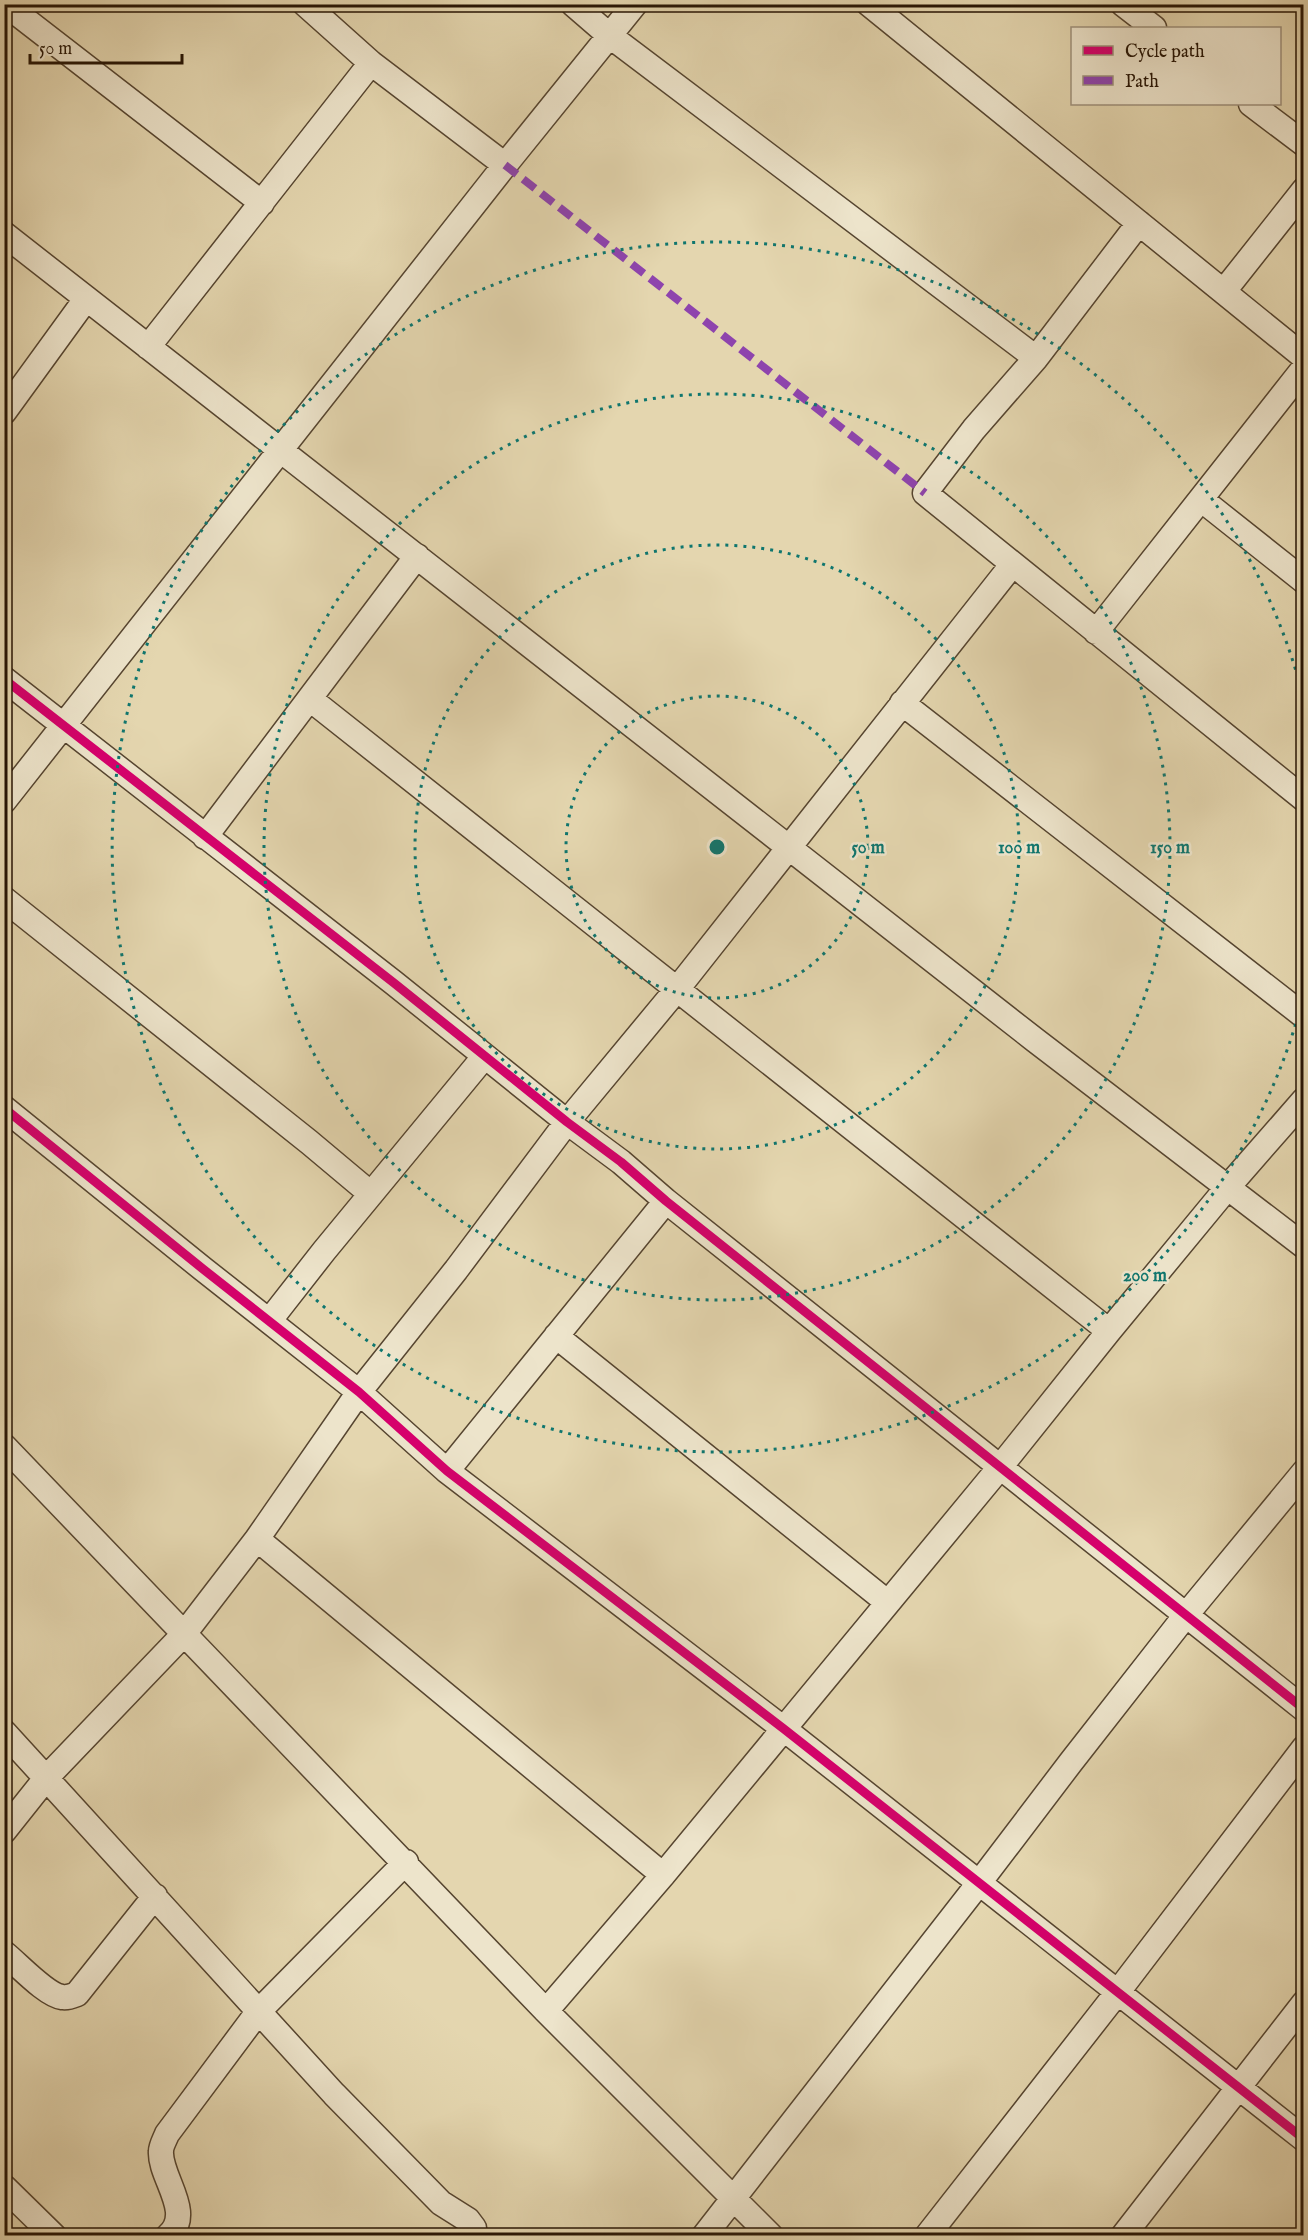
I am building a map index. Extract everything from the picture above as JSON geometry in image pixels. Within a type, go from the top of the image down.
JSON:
[{"type":"street","points":[[5,4],[262,203]]},
{"type":"street","points":[[305,4],[371,63],[505,165]]},
{"type":"street","points":[[573,4],[610,36],[1036,358]]},
{"type":"street","points":[[4,801],[505,165],[635,4]]},
{"type":"street","points":[[869,4],[1304,357]]},
{"type":"street","points":[[1123,4],[1153,27]]},
{"type":"street","points":[[148,347],[371,63]]},
{"type":"street","points":[[1252,105],[1304,144]]},
{"type":"street","points":[[1224,291],[1304,190]]},
{"type":"street","points":[[1139,223],[1036,358],[974,429],[925,493],[1304,799]]},
{"type":"street","points":[[4,234],[789,848],[1304,1246]]},
{"type":"street","points":[[4,412],[86,299]]},
{"type":"street","points":[[1096,632],[1304,368]]},
{"type":"street","points":[[1202,500],[1304,581]]},
{"type":"street","points":[[205,837],[417,556]]},
{"type":"street","points":[[4,1832],[47,1777],[184,1634],[256,1539],[359,1392],[456,1270],[567,1122],[678,988],[1012,565]]},
{"type":"street","points":[[4,679],[394,982],[484,1057],[621,1162],[666,1201],[1304,1709]]},
{"type":"street","points":[[310,699],[1109,1330]]},
{"type":"street","points":[[902,703],[1304,1016]]},
{"type":"street","points":[[4,899],[334,1161],[371,1194]]},
{"type":"street","points":[[270,1320],[484,1057]]},
{"type":"street","points":[[546,2011],[663,1875],[1001,1466],[1109,1330],[1227,1188],[1304,1100]]},
{"type":"street","points":[[4,1108],[359,1392],[447,1470],[784,1729],[1304,2139]]},
{"type":"street","points":[[447,1470],[666,1201]]},
{"type":"street","points":[[556,1336],[887,1602]]},
{"type":"street","points":[[4,1446],[546,2011],[771,2235]]},
{"type":"street","points":[[704,2235],[1186,1614],[1304,1472]]},
{"type":"street","points":[[256,1539],[663,1875]]},
{"type":"street","points":[[4,1732],[334,2094],[441,2203],[468,2220],[474,2228],[473,2235]]},
{"type":"street","points":[[927,2235],[1117,1993],[1304,1748]]},
{"type":"street","points":[[168,2235],[177,2225],[177,2218],[176,2199],[166,2174],[161,2152],[167,2134],[258,2012],[405,1862]]},
{"type":"street","points":[[4,1953],[50,1991],[61,1997],[70,1997],[77,1994],[155,1896]]},
{"type":"street","points":[[1122,2235],[1304,2004]]},
{"type":"street","points":[[4,2187],[53,2235]]},
{"type":"marked path","points":[[505,165],[925,493]]},
{"type":"cycle path","points":[[4,679],[621,1162],[666,1201],[1304,1709]]},
{"type":"cycle path","points":[[4,1108],[359,1392],[447,1471],[784,1729],[1304,2139]]}]
